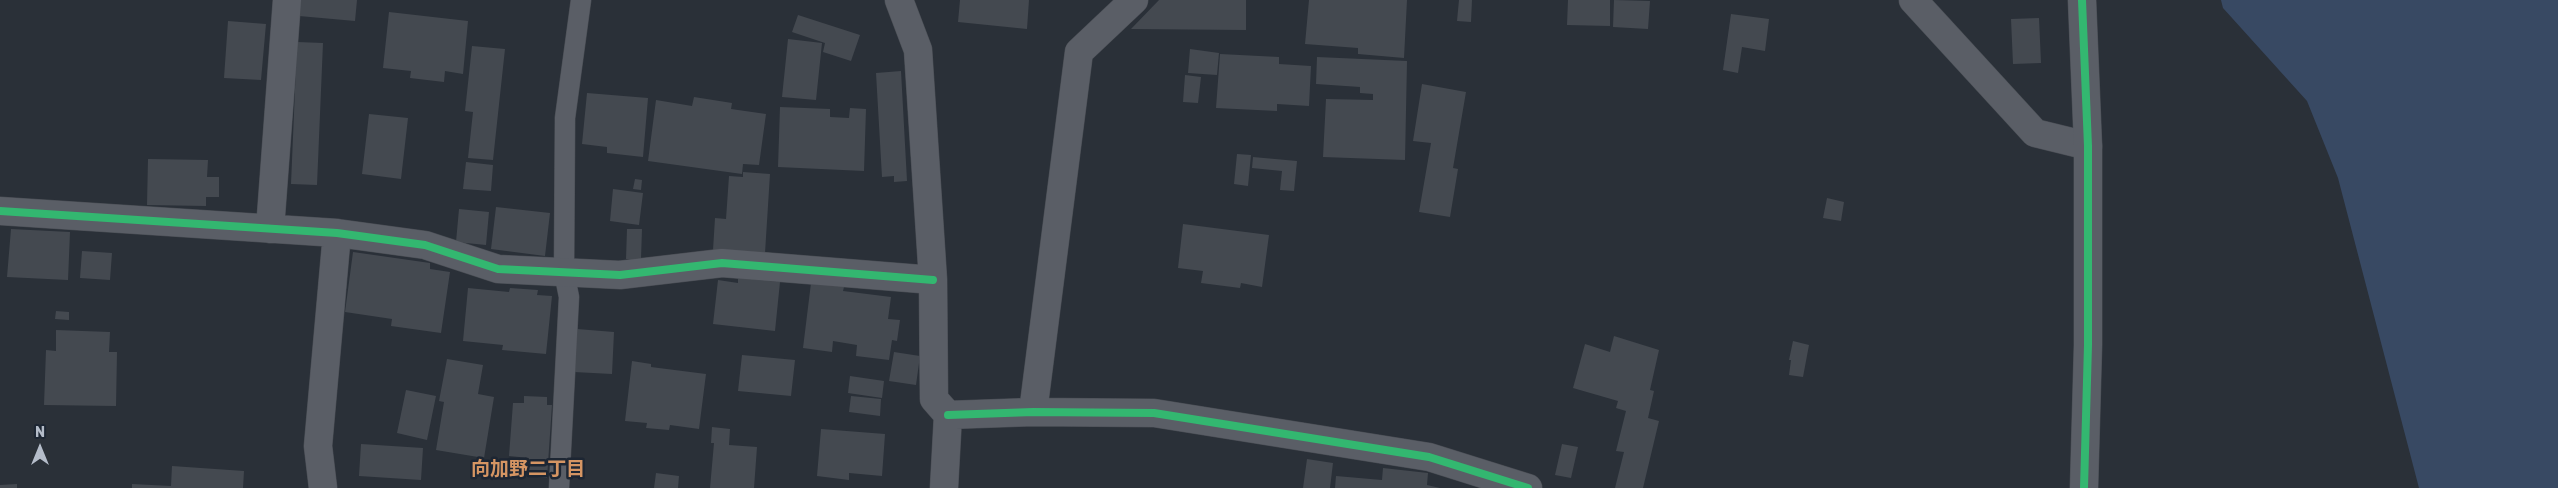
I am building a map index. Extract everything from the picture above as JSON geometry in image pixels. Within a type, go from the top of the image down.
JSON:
[{"type":"street","points":[[270,229],[287,0]]},
{"type":"street","points":[[899,0],[918,50],[933,280],[934,399],[948,415],[944,488]]},
{"type":"street","points":[[1033,412],[1079,52],[1134,0]]},
{"type":"street","points":[[1913,0],[2035,133],[2088,146]]},
{"type":"street","points":[[2082,0],[2088,146],[2088,345],[2084,488]]},
{"type":"street","points":[[0,212],[337,233],[425,245],[498,269],[620,275],[722,263],[933,280]]},
{"type":"street","points":[[323,488],[318,446],[337,233]]},
{"type":"street","points":[[948,415],[1033,412],[1154,413],[1429,457],[1528,488]]},
{"type":"lane","points":[[559,488],[570,297],[564,272],[565,118],[581,0]]},
{"type":"water","points":[[2221,0],[2558,0],[2558,488],[2419,488],[2338,178],[2307,101],[2223,8]]},
{"type":"building","points":[[300,0],[357,0],[355,21],[299,16]]},
{"type":"building","points":[[960,0],[1029,0],[1027,29],[958,22]]},
{"type":"building","points":[[1159,0],[1246,0],[1246,30],[1131,29]]},
{"type":"building","points":[[1309,0],[1407,0],[1404,58],[1358,54],[1358,48],[1305,44]]},
{"type":"building","points":[[1459,0],[1472,0],[1471,22],[1457,21]]},
{"type":"building","points":[[1568,0],[1610,0],[1610,26],[1567,25]]},
{"type":"building","points":[[1614,0],[1650,1],[1648,29],[1613,27]]},
{"type":"building","points":[[389,12],[468,21],[463,74],[445,71],[444,82],[410,78],[411,71],[383,68]]},
{"type":"building","points":[[1731,14],[1769,19],[1765,51],[1742,47],[1738,73],[1723,70]]},
{"type":"building","points":[[798,15],[860,35],[851,61],[823,52],[825,43],[792,32]]},
{"type":"building","points":[[2039,18],[2041,63],[2013,64],[2011,19]]},
{"type":"building","points":[[228,21],[266,24],[261,80],[224,78]]},
{"type":"building","points":[[788,39],[822,43],[816,100],[782,97]]},
{"type":"building","points":[[297,42],[323,43],[317,185],[291,184]]},
{"type":"building","points":[[472,46],[505,49],[493,160],[468,158],[473,112],[465,111]]},
{"type":"building","points":[[1190,49],[1219,53],[1217,75],[1188,73]]},
{"type":"building","points":[[1220,54],[1279,57],[1279,64],[1311,66],[1309,106],[1277,104],[1277,111],[1216,108]]},
{"type":"building","points":[[1317,57],[1407,61],[1405,160],[1323,157],[1326,99],[1373,100],[1373,94],[1360,93],[1360,87],[1316,84]]},
{"type":"building","points":[[901,71],[907,181],[894,182],[894,176],[882,177],[876,73]]},
{"type":"building","points":[[1185,75],[1201,77],[1198,103],[1183,102]]},
{"type":"building","points":[[1422,84],[1466,92],[1453,168],[1458,169],[1450,217],[1419,212],[1431,143],[1413,141]]},
{"type":"building","points":[[587,93],[648,98],[643,157],[607,153],[607,147],[582,144]]},
{"type":"building","points":[[694,97],[732,103],[731,109],[766,114],[759,165],[743,164],[742,174],[648,161],[656,100],[692,106]]},
{"type":"building","points":[[780,107],[830,109],[830,117],[849,118],[850,108],[866,109],[864,171],[778,167]]},
{"type":"building","points":[[369,114],[408,118],[401,179],[362,174]]},
{"type":"building","points":[[1237,154],[1251,155],[1248,186],[1234,184]]},
{"type":"building","points":[[1253,157],[1297,161],[1294,191],[1280,190],[1282,171],[1252,168]]},
{"type":"building","points":[[148,159],[208,160],[207,177],[219,177],[219,197],[206,197],[206,206],[147,205]]},
{"type":"building","points":[[466,162],[493,165],[491,191],[463,189]]},
{"type":"building","points":[[743,172],[770,174],[765,253],[713,250],[715,218],[726,219],[729,176],[743,177]]},
{"type":"building","points":[[635,179],[642,180],[641,190],[633,189]]},
{"type":"building","points":[[613,189],[643,193],[639,225],[610,221]]},
{"type":"building","points":[[1827,198],[1844,202],[1841,221],[1823,218]]},
{"type":"building","points":[[496,207],[550,213],[545,256],[491,249]]},
{"type":"building","points":[[459,209],[489,212],[486,245],[456,242]]},
{"type":"building","points":[[1183,224],[1269,235],[1262,287],[1241,283],[1240,288],[1201,283],[1203,271],[1178,268]]},
{"type":"building","points":[[11,229],[70,232],[68,280],[7,277]]},
{"type":"building","points":[[627,229],[642,229],[641,259],[626,259]]},
{"type":"building","points":[[82,251],[112,253],[110,280],[80,278]]},
{"type":"building","points":[[353,252],[430,263],[430,269],[450,272],[441,333],[391,326],[392,319],[345,312]]},
{"type":"building","points":[[738,278],[780,282],[775,331],[713,324],[718,280],[738,283]]},
{"type":"building","points":[[811,283],[844,287],[843,291],[891,297],[888,319],[900,320],[897,341],[892,340],[889,360],[856,356],[857,345],[833,341],[832,352],[803,348]]},
{"type":"building","points":[[468,288],[509,292],[510,288],[538,290],[537,295],[552,296],[546,354],[502,350],[503,345],[463,341]]},
{"type":"building","points":[[56,311],[69,312],[69,320],[55,319]]},
{"type":"building","points":[[577,329],[614,332],[612,374],[574,372]]},
{"type":"building","points":[[56,330],[110,332],[109,352],[117,352],[116,406],[44,405],[46,350],[56,351]]},
{"type":"building","points":[[1614,336],[1659,350],[1650,390],[1654,391],[1648,418],[1659,421],[1643,488],[1615,488],[1624,452],[1616,451],[1626,411],[1616,408],[1618,401],[1573,388],[1585,344],[1610,352]]},
{"type":"building","points":[[1793,341],[1809,345],[1803,377],[1789,375],[1791,360],[1789,360]]},
{"type":"building","points":[[894,352],[920,356],[916,385],[889,381]]},
{"type":"building","points":[[742,355],[795,360],[791,396],[738,391]]},
{"type":"building","points":[[447,359],[483,365],[478,394],[494,397],[484,458],[436,450],[444,402],[439,401]]},
{"type":"building","points":[[632,361],[651,364],[651,367],[706,374],[699,429],[670,425],[669,430],[646,428],[647,423],[625,421]]},
{"type":"building","points":[[850,376],[884,381],[882,398],[848,393]]},
{"type":"building","points":[[406,390],[436,396],[427,440],[397,433]]},
{"type":"building","points":[[524,396],[547,397],[547,405],[552,405],[547,478],[527,476],[529,458],[509,456],[513,403],[524,403]]},
{"type":"building","points":[[851,396],[881,399],[880,416],[849,412]]},
{"type":"building","points":[[712,427],[730,429],[729,445],[757,447],[754,488],[710,488],[714,443],[711,443]]},
{"type":"building","points":[[821,429],[885,434],[882,476],[849,473],[849,480],[817,476]]},
{"type":"building","points":[[361,444],[423,448],[421,480],[359,476]]},
{"type":"building","points":[[1562,444],[1578,447],[1571,478],[1555,475]]},
{"type":"building","points":[[1307,459],[1333,463],[1330,488],[1303,488]]},
{"type":"building","points":[[172,466],[244,471],[243,488],[132,488],[132,484],[171,486]]},
{"type":"building","points":[[1383,468],[1428,473],[1427,485],[1440,488],[1335,488],[1336,476],[1382,480]]},
{"type":"building","points":[[656,473],[679,476],[678,488],[654,488]]},
{"type":"building","points":[[17,484],[17,488],[0,488],[0,485]]},
{"type":"cycle path","points":[[2082,0],[2088,146],[2088,345],[2084,488]]},
{"type":"cycle path","points":[[0,211],[337,233],[425,245],[498,269],[620,275],[722,263],[933,280]]},
{"type":"cycle path","points":[[948,415],[1033,412],[1154,413],[1429,457],[1528,488]]},
{"type":"district","name":"向加野二丁目","points":[[528,470]]}]
